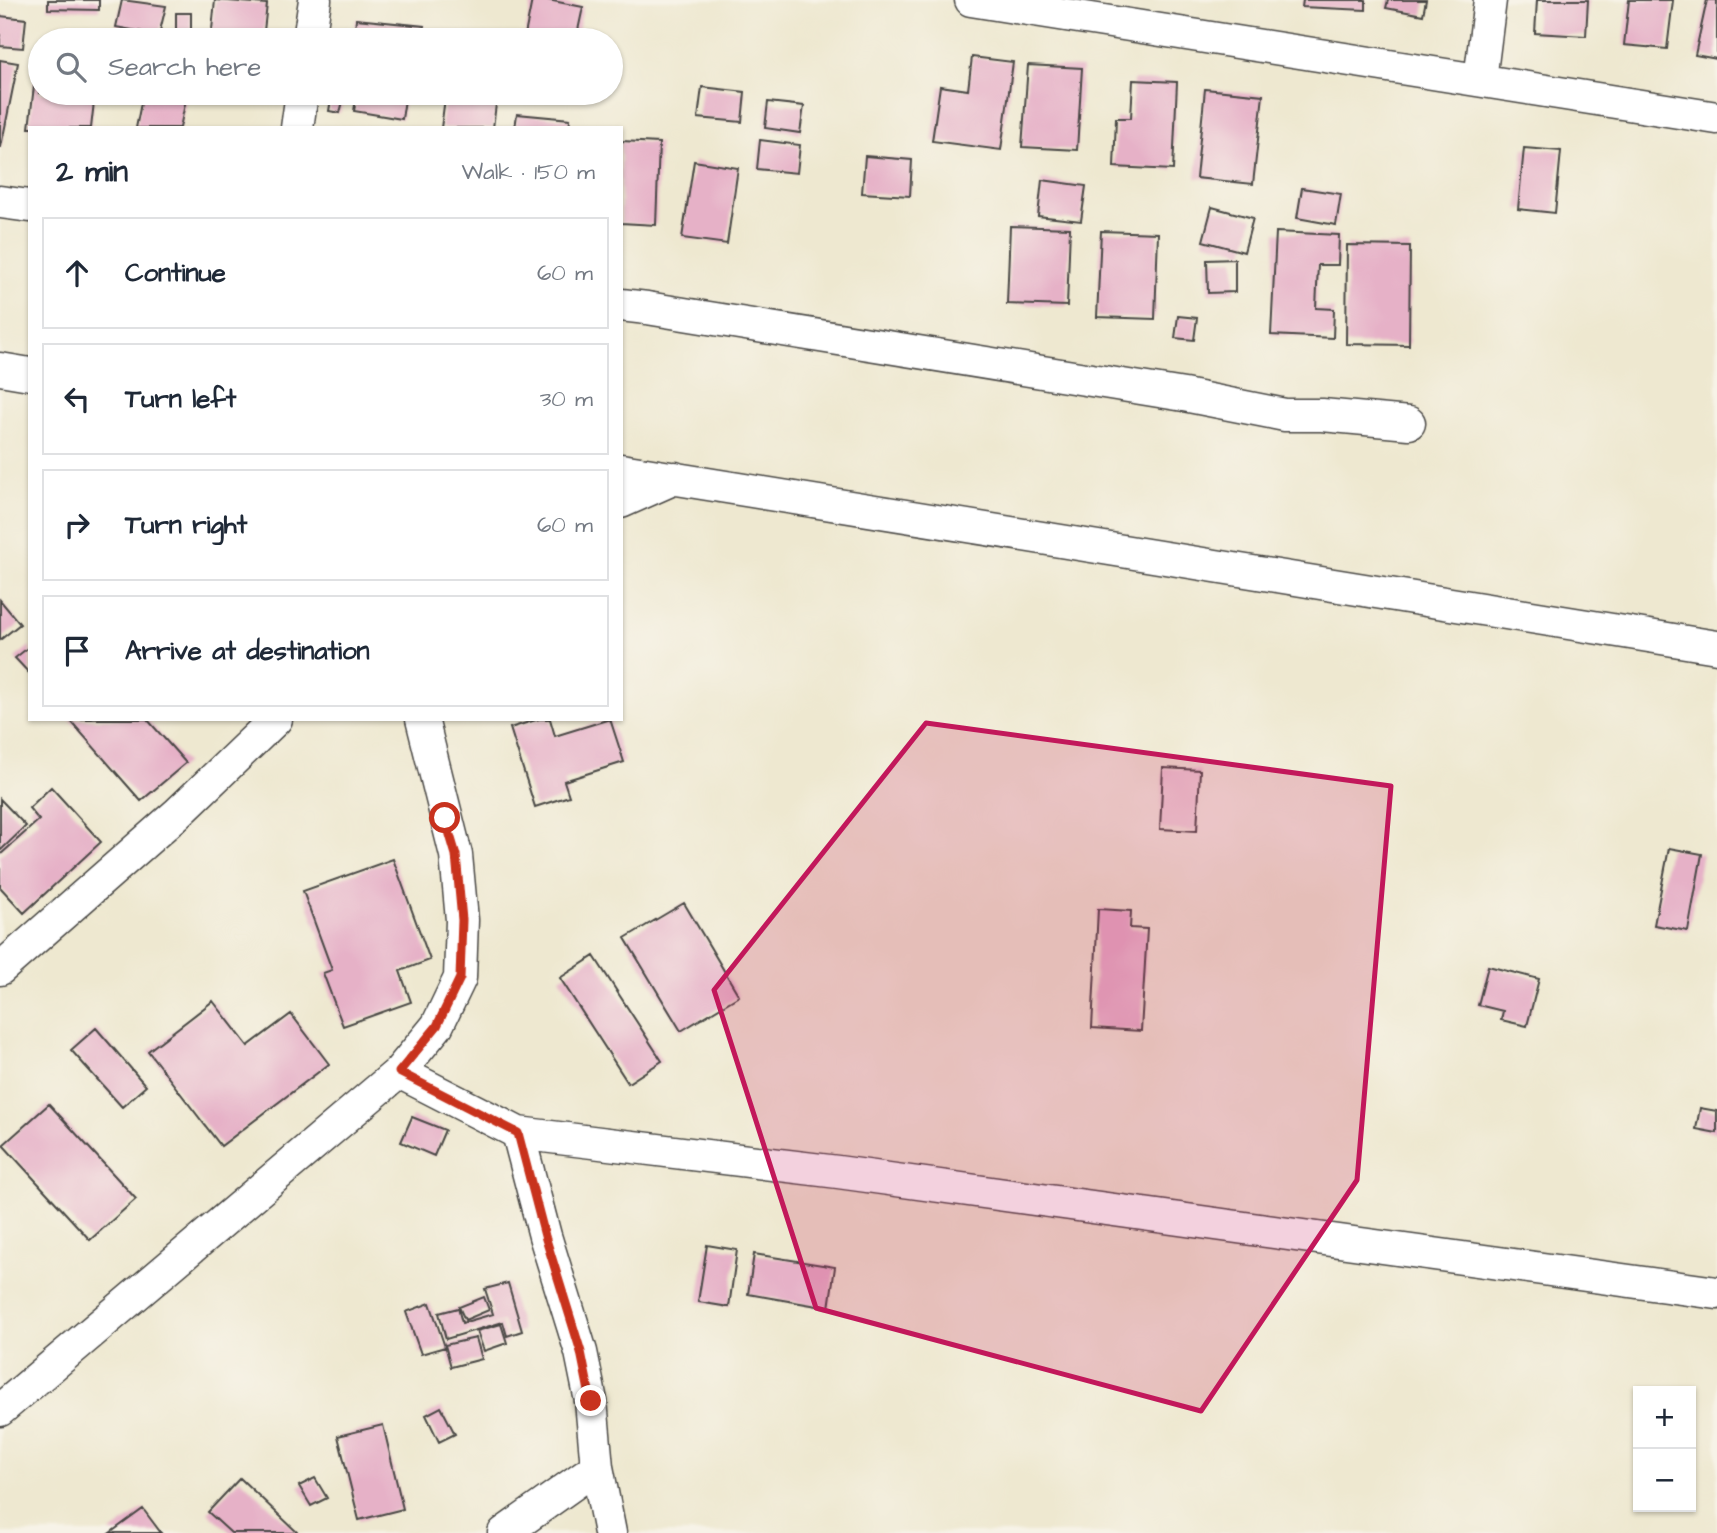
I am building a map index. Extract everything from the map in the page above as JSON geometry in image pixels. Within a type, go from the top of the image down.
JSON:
[{"type":"street","points":[[311,28],[315,0]]},
{"type":"street","points":[[971,0],[1717,118]]},
{"type":"street","points":[[1480,80],[1490,0]]},
{"type":"street","points":[[297,126],[300,105]]},
{"type":"street","points":[[0,202],[28,206]]},
{"type":"street","points":[[623,305],[1184,395],[1285,415],[1322,415],[1409,423]]},
{"type":"street","points":[[0,369],[28,374]]},
{"type":"street","points":[[623,470],[1717,647]]},
{"type":"street","points":[[623,501],[675,478]]},
{"type":"street","points":[[0,969],[178,813],[274,721]]},
{"type":"street","points":[[0,1410],[399,1072],[437,1026],[460,978],[462,920],[456,855],[422,721]]},
{"type":"street","points":[[399,1072],[518,1133],[852,1174],[1717,1293]]},
{"type":"street","points":[[518,1133],[545,1236],[581,1352],[591,1401],[597,1467],[610,1533]]},
{"type":"street","points":[[504,1533],[597,1467]]},
{"type":"highlighted area","points":[[926,723],[1391,786],[1357,1180],[1201,1411],[816,1308],[714,990]]},
{"type":"building","points":[[48,0],[99,0],[99,10],[48,9]]},
{"type":"building","points":[[122,0],[166,6],[161,28],[116,27]]},
{"type":"building","points":[[215,0],[267,4],[264,28],[212,28]]},
{"type":"building","points":[[532,0],[548,0],[583,7],[579,28],[526,28]]},
{"type":"building","points":[[1303,0],[1366,0],[1366,10],[1302,7]]},
{"type":"building","points":[[1388,0],[1426,0],[1423,15],[1386,8]]},
{"type":"building","points":[[1537,0],[1588,0],[1586,36],[1535,33]]},
{"type":"building","points":[[1629,0],[1673,0],[1667,49],[1624,45]]},
{"type":"building","points":[[1707,0],[1717,0],[1717,59],[1695,55]]},
{"type":"building","points":[[176,13],[191,13],[191,28],[176,28]]},
{"type":"building","points":[[0,16],[26,19],[23,48],[0,46]]},
{"type":"building","points":[[356,19],[424,26],[424,28],[355,28]]},
{"type":"building","points":[[972,57],[1013,62],[1001,150],[932,141],[940,86],[968,90]]},
{"type":"building","points":[[0,60],[18,63],[1,147],[0,147]]},
{"type":"building","points":[[1028,65],[1082,68],[1077,150],[1022,147]]},
{"type":"building","points":[[1133,80],[1177,82],[1173,170],[1114,167],[1116,118],[1131,118]]},
{"type":"building","points":[[702,87],[745,92],[742,122],[698,118]]},
{"type":"building","points":[[1205,89],[1263,95],[1253,184],[1196,178]]},
{"type":"building","points":[[768,102],[804,106],[800,133],[765,128]]},
{"type":"building","points":[[32,105],[94,105],[91,126],[29,126]]},
{"type":"building","points":[[141,105],[185,105],[180,126],[136,126]]},
{"type":"building","points":[[330,105],[342,105],[340,113],[329,111]]},
{"type":"building","points":[[355,105],[404,105],[402,119],[354,111]]},
{"type":"building","points":[[444,105],[496,105],[493,126],[441,126]]},
{"type":"building","points":[[517,114],[570,119],[569,126],[515,126]]},
{"type":"building","points":[[760,140],[800,145],[797,173],[757,169]]},
{"type":"building","points":[[623,141],[659,143],[656,225],[623,223]]},
{"type":"building","points":[[1524,148],[1561,151],[1555,213],[1518,209]]},
{"type":"building","points":[[865,156],[912,160],[910,196],[862,193]]},
{"type":"building","points":[[694,161],[738,168],[727,244],[682,238]]},
{"type":"building","points":[[1042,180],[1086,186],[1081,221],[1038,216]]},
{"type":"building","points":[[1302,188],[1341,194],[1336,225],[1297,218]]},
{"type":"building","points":[[1212,207],[1253,218],[1244,252],[1203,241]]},
{"type":"building","points":[[1010,226],[1070,228],[1067,306],[1007,304]]},
{"type":"building","points":[[1101,231],[1158,233],[1155,319],[1097,317]]},
{"type":"building","points":[[1276,232],[1339,235],[1338,265],[1318,265],[1316,308],[1334,309],[1333,338],[1271,335]]},
{"type":"building","points":[[1347,245],[1410,246],[1409,345],[1346,344]]},
{"type":"building","points":[[1235,259],[1235,292],[1208,293],[1207,260]]},
{"type":"building","points":[[1178,316],[1197,318],[1194,340],[1175,338]]},
{"type":"building","points":[[0,600],[20,624],[0,640]]},
{"type":"building","points":[[28,648],[28,672],[15,658]]},
{"type":"building","points":[[71,721],[149,721],[186,763],[141,801]]},
{"type":"building","points":[[533,721],[551,721],[555,736],[611,721],[624,762],[564,781],[569,796],[535,807],[510,728]]},
{"type":"building","points":[[1163,768],[1200,770],[1197,831],[1160,829]]},
{"type":"building","points":[[51,787],[101,842],[24,913],[0,887],[0,855],[39,820],[29,808]]},
{"type":"building","points":[[0,799],[26,826],[0,851]]},
{"type":"building","points":[[1669,848],[1702,854],[1688,931],[1654,925]]},
{"type":"building","points":[[393,859],[430,960],[400,971],[411,1002],[343,1026],[323,973],[332,970],[303,891]]},
{"type":"building","points":[[684,903],[739,996],[681,1031],[625,938]]},
{"type":"building","points":[[1098,909],[1131,911],[1130,928],[1147,929],[1141,1031],[1092,1028]]},
{"type":"building","points":[[594,956],[662,1061],[628,1083],[560,978]]},
{"type":"building","points":[[1488,966],[1539,979],[1527,1026],[1501,1020],[1503,1011],[1478,1005]]},
{"type":"building","points":[[213,1001],[248,1046],[291,1014],[329,1064],[221,1146],[148,1051]]},
{"type":"building","points":[[96,1028],[146,1086],[122,1107],[71,1050]]},
{"type":"building","points":[[49,1104],[136,1199],[90,1240],[3,1145]]},
{"type":"building","points":[[1700,1108],[1717,1111],[1717,1133],[1696,1129]]},
{"type":"building","points":[[412,1117],[445,1130],[434,1156],[401,1142]]},
{"type":"building","points":[[707,1245],[737,1250],[729,1307],[698,1302]]},
{"type":"building","points":[[754,1254],[835,1267],[829,1308],[748,1294]]},
{"type":"building","points":[[508,1283],[522,1331],[507,1336],[503,1322],[446,1339],[439,1313],[458,1308],[462,1323],[493,1314],[485,1289]]},
{"type":"building","points":[[484,1297],[489,1310],[465,1320],[459,1307]]},
{"type":"building","points":[[430,1303],[445,1347],[421,1354],[406,1312]]},
{"type":"building","points":[[501,1324],[507,1343],[484,1351],[477,1331]]},
{"type":"building","points":[[476,1338],[482,1359],[451,1367],[445,1345]]},
{"type":"building","points":[[441,1407],[455,1434],[439,1442],[426,1415]]},
{"type":"building","points":[[383,1425],[403,1509],[359,1520],[338,1436]]},
{"type":"building","points":[[240,1478],[298,1533],[231,1533],[208,1512]]},
{"type":"building","points":[[315,1478],[327,1498],[311,1506],[299,1486]]},
{"type":"building","points":[[143,1509],[161,1533],[110,1533]]},
{"type":"route","points":[[445,818],[456,855],[462,920],[460,978],[437,1026],[399,1072],[518,1133],[545,1236],[581,1352],[591,1401]]}]
